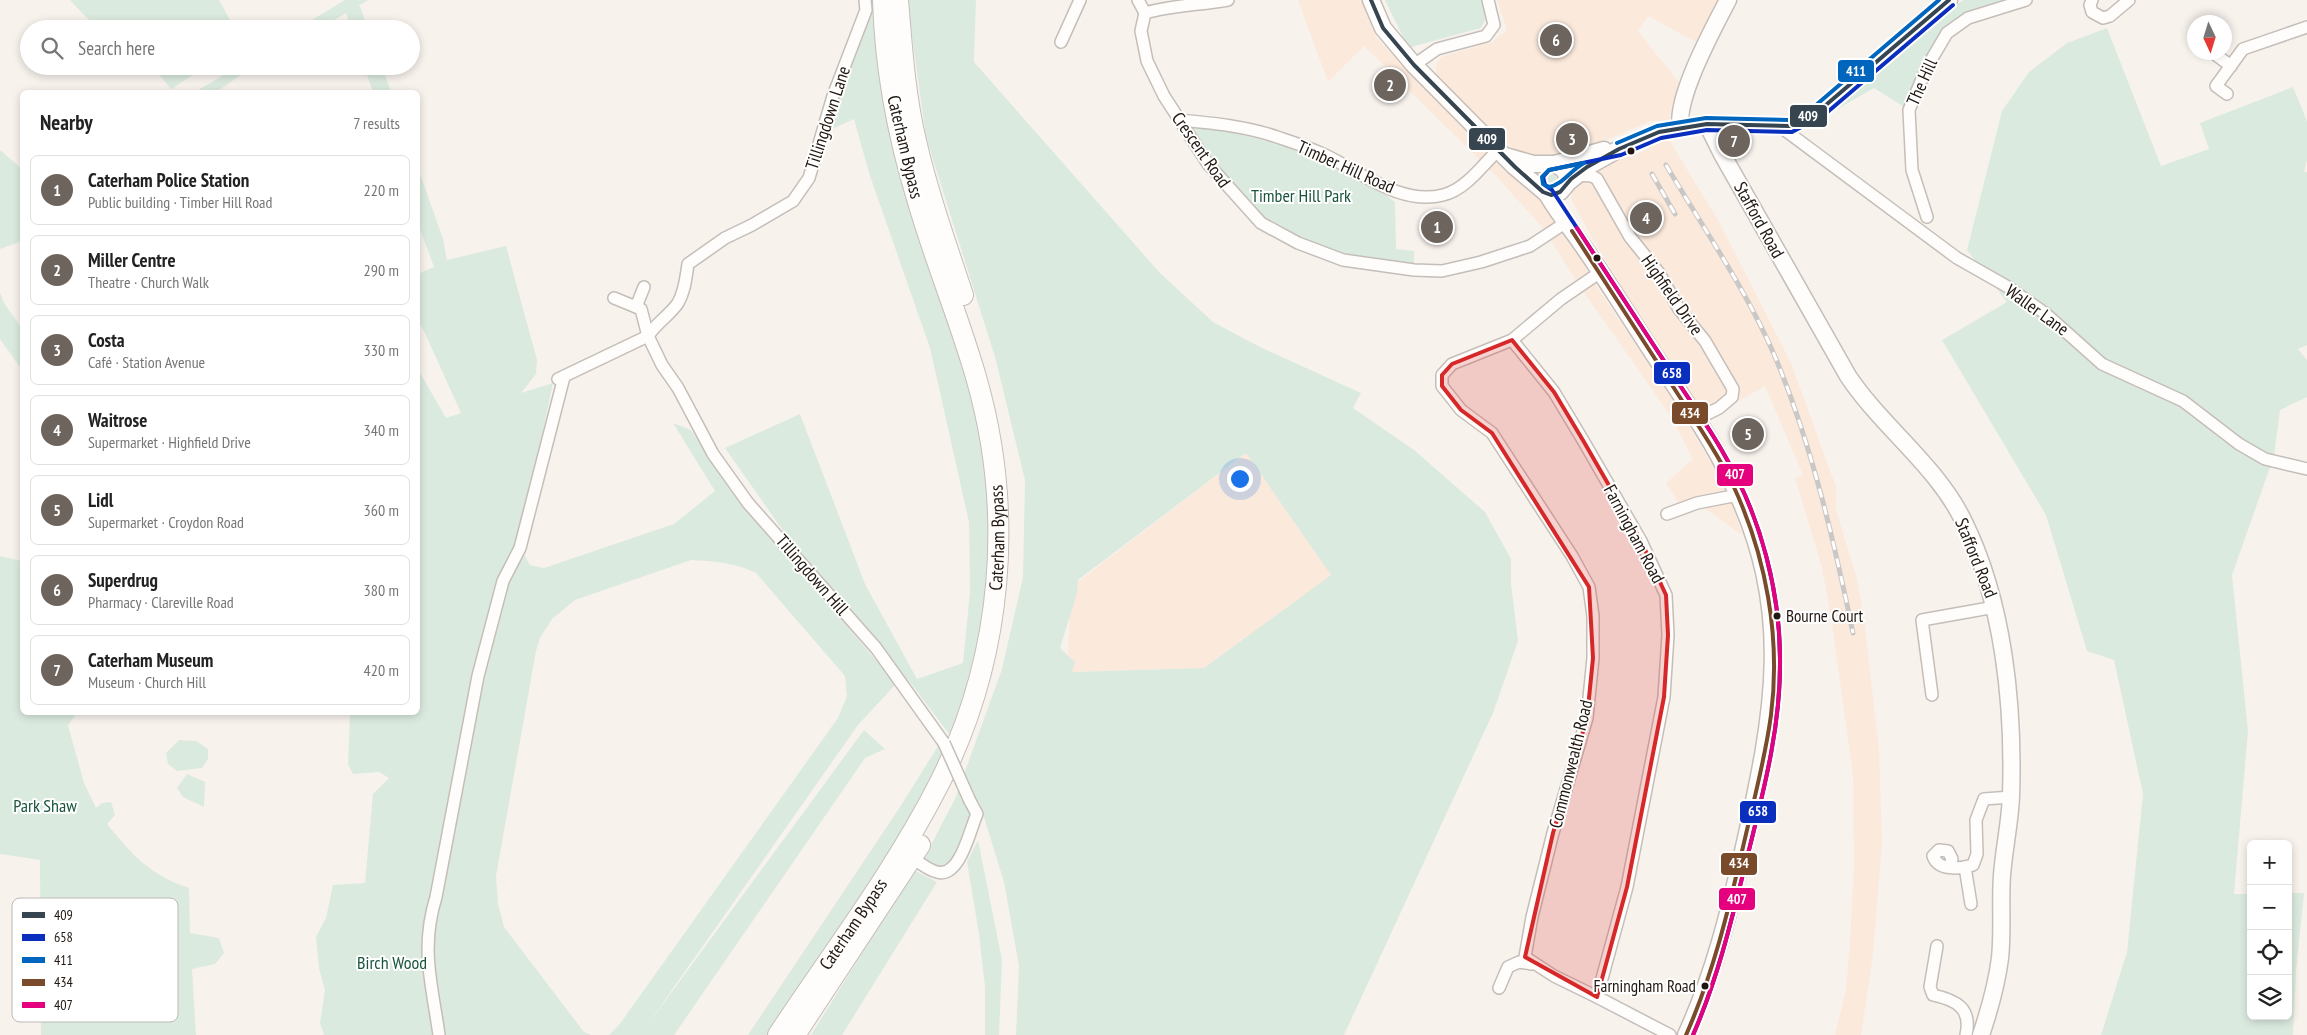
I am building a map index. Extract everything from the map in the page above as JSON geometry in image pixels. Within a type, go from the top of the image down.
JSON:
[{"type":"highway","name":"Caterham Bypass","points":[[778,1035],[908,840],[941,780],[981,676],[994,607],[1000,555],[1000,512],[989,430],[976,376],[921,212],[903,146],[890,79],[883,0]]},
{"type":"highway","name":"Caterham Bypass","points":[[795,1035],[913,858],[955,782],[986,701],[999,655],[1012,569],[1013,528],[1009,467],[1003,431],[984,360],[935,210],[916,140],[905,82],[898,0]]},
{"type":"main road","points":[[1371,0],[1384,28],[1414,65],[1542,190],[1568,227],[1697,420],[1738,495],[1761,558],[1772,624],[1773,696],[1758,780],[1728,917],[1714,965],[1686,1035]]},
{"type":"main road","points":[[1681,128],[1679,116],[1685,95],[1728,0]]},
{"type":"main road","points":[[1542,190],[1560,192],[1569,181],[1619,149],[1659,132],[1707,124],[1790,126],[1820,110],[1949,0]]},
{"type":"main road","name":"Stafford Road","points":[[1707,124],[1722,154],[1864,401],[1930,471],[1962,518],[1978,554],[1995,607],[2003,657],[2010,729],[2011,797],[2002,876],[2000,959],[1981,1035]]},
{"type":"main road","points":[[1502,153],[1533,164],[1550,164],[1619,149]]},
{"type":"main road","points":[[1550,164],[1566,172],[1569,181],[1568,227]]},
{"type":"main road","points":[[1542,190],[1536,175],[1550,164]]},
{"type":"street","name":"Tillingdown Lane","points":[[648,336],[654,327],[677,304],[686,282],[688,264],[725,238],[752,225],[793,200],[809,178],[833,96],[866,10],[865,0]]},
{"type":"street","points":[[1061,42],[1080,0]]},
{"type":"street","points":[[1138,0],[1146,13],[1164,7],[1196,6],[1228,0]]},
{"type":"street","points":[[1414,65],[1437,49],[1486,36],[1494,24],[1488,0]]},
{"type":"street","name":"The Hill","points":[[1927,217],[1912,170],[1909,110],[1927,66],[1947,33],[1968,18],[2026,0]]},
{"type":"street","points":[[2092,0],[2090,5],[2092,12],[2103,18],[2110,16],[2129,0]]},
{"type":"street","name":"Crescent Road","points":[[1146,13],[1140,31],[1147,61],[1164,96],[1208,164],[1261,223],[1298,243],[1343,260],[1414,270],[1442,270],[1481,262],[1530,246],[1568,227]]},
{"type":"street","points":[[2227,94],[2216,86],[2243,49],[2307,26]]},
{"type":"street","points":[[2223,60],[2231,66]]},
{"type":"street","name":"Timber Hill Road","points":[[1179,120],[1216,123],[1275,136],[1323,154],[1368,179],[1397,191],[1426,197],[1443,195],[1456,190],[1502,153]]},
{"type":"street","name":"Waller Lane","points":[[1778,125],[1957,258],[2008,287],[2046,314],[2102,364],[2184,402],[2239,444],[2265,459],[2307,469]]},
{"type":"street","name":"Highfield Drive","points":[[1569,181],[1586,175],[1597,179],[1630,237],[1659,273],[1679,309],[1705,341],[1733,389],[1732,398],[1719,408],[1697,420]]},
{"type":"street","points":[[1512,340],[1561,299],[1599,272]]},
{"type":"street","points":[[614,298],[636,307],[644,287]]},
{"type":"street","name":"Tillingdown Hill","points":[[636,307],[642,310],[648,336],[662,365],[678,388],[713,454],[748,503],[876,648],[944,742],[977,814],[960,859],[946,872],[938,873],[913,858]]},
{"type":"street","points":[[439,1035],[427,965],[430,919],[436,898],[478,676],[503,581],[520,548],[559,379],[648,336]]},
{"type":"street","name":"Commonwealth Road","points":[[1512,340],[1452,364],[1442,375],[1442,386],[1461,410],[1492,433],[1572,556],[1589,588],[1593,616],[1593,658],[1587,718],[1553,833],[1532,917],[1525,957],[1534,965]]},
{"type":"street","name":"Farningham Road","points":[[1512,340],[1554,392],[1648,555],[1666,595],[1668,635],[1664,696],[1627,887],[1598,997]]},
{"type":"street","points":[[1667,514],[1697,503],[1738,495]]},
{"type":"street","points":[[1932,694],[1922,620],[1995,607]]},
{"type":"street","points":[[1950,866],[1964,867],[1973,865],[1977,854],[1976,820],[1984,798],[2011,797]]},
{"type":"street","points":[[1964,867],[1970,884],[1971,904]]},
{"type":"street","points":[[1937,946],[1930,987],[1933,995],[1951,999],[1964,1010],[1968,1024],[1966,1035]]},
{"type":"street","points":[[1499,988],[1508,967],[1520,962],[1534,965],[1670,1035]]},
{"type":"highlighted area","points":[[1512,340],[1554,392],[1641,541],[1666,595],[1668,635],[1664,697],[1627,887],[1597,997],[1525,957],[1553,833],[1587,718],[1593,658],[1589,587],[1492,433],[1461,410],[1442,386],[1442,375],[1452,364]]},
{"type":"shaded area","points":[[1298,0],[1362,0],[1376,37],[1489,149],[1548,202],[1595,284],[1672,398],[1728,491],[1742,535],[1702,506],[1680,506],[1666,483],[1693,459],[1670,415],[1583,291],[1543,228],[1494,174],[1364,46],[1328,82]]},
{"type":"shaded area","points":[[1497,0],[1723,0],[1698,43],[1648,16],[1638,31],[1681,85],[1673,102],[1669,120],[1651,121],[1561,159],[1519,153],[1473,115],[1439,79],[1436,72],[1437,63],[1441,57],[1492,42],[1507,30]]},
{"type":"shaded area","points":[[1668,138],[1719,222],[1791,363],[1836,487],[1836,510],[1856,575],[1864,619],[1879,750],[1882,841],[1873,955],[1861,1035],[1835,1035],[1846,990],[1850,944],[1854,865],[1853,775],[1831,617],[1822,567],[1795,478],[1803,475],[1765,386],[1702,422],[1571,199],[1574,181],[1595,168],[1628,155],[1632,157]]},
{"type":"shaded area","points":[[1246,453],[1332,575],[1204,668],[1067,672],[1071,587]]},
{"type":"green space","points":[[70,0],[219,0],[230,20],[90,20]]},
{"type":"green space","points":[[345,0],[368,0],[358,6],[360,6],[365,20],[348,20],[346,13],[334,20],[312,20]]},
{"type":"green space","points":[[871,0],[877,0],[956,337],[981,428],[991,502],[984,641],[952,738],[916,690],[786,535],[725,448],[800,414],[865,584],[917,679],[963,663],[970,592],[969,522],[930,348],[869,173],[854,119],[830,130],[871,13]]},
{"type":"green space","points":[[907,0],[976,0],[974,62],[1160,273],[1213,322],[1260,347],[1361,393],[1353,408],[1414,450],[1485,512],[1511,559],[1511,583],[1518,641],[1493,713],[1344,1035],[1016,1035],[1019,966],[1004,882],[979,801],[978,818],[946,868],[937,871],[923,860],[955,799],[1002,669],[1023,577],[1025,480],[995,357],[926,137]],"holes":[[[1246,453],[1331,575],[1204,668],[1072,672],[1075,662],[1060,648],[1077,593],[1078,580]]]},
{"type":"green space","points":[[1385,0],[1482,0],[1487,16],[1481,28],[1411,47],[1404,39]]},
{"type":"green space","points":[[1964,0],[2027,0],[1968,18],[1947,33],[1909,110],[1874,88],[1834,111],[1836,102],[1952,6]]},
{"type":"green space","points":[[2107,28],[2161,166],[2209,149],[2200,123],[2293,87],[2307,121],[2307,160],[2304,172],[2307,172],[2307,345],[2298,349],[2307,360],[2307,397],[2280,410],[2274,456],[2232,575],[2248,731],[2234,894],[2247,894],[2247,1020],[2292,1020],[2292,893],[2304,893],[2296,971],[2293,1035],[2101,1035],[2127,952],[2143,794],[2114,660],[2087,651],[2046,515],[1942,340],[2007,302],[1967,250],[2002,111],[2029,72],[2067,43]]},
{"type":"green space","points":[[159,75],[193,75],[171,89]]},
{"type":"green space","points":[[224,75],[241,75],[219,90],[198,90]]},
{"type":"green space","points":[[367,75],[385,75],[390,90],[372,90]]},
{"type":"green space","name":"Timber Hill Park","points":[[1179,120],[1264,140],[1292,149],[1346,171],[1371,185],[1395,202],[1396,249],[1414,251],[1414,270],[1343,260],[1261,223]]},
{"type":"green space","points":[[0,150],[20,167],[20,242],[0,249]]},
{"type":"green space","name":"Birch Wood","points":[[420,174],[443,239],[447,260],[506,246],[537,360],[536,374],[521,393],[553,383],[519,545],[530,565],[544,568],[674,524],[715,491],[673,423],[691,430],[742,505],[771,536],[896,684],[858,725],[646,1027],[864,730],[885,749],[865,758],[674,1035],[609,1035],[619,1025],[838,718],[847,696],[845,676],[756,573],[725,563],[691,560],[575,600],[552,619],[540,638],[536,651],[496,876],[498,904],[504,927],[584,1032],[591,1035],[324,1035],[320,1023],[325,990],[319,968],[316,937],[326,918],[333,885],[365,883],[373,794],[389,778],[379,772],[353,774],[348,764],[350,715],[420,715],[420,373],[446,418],[461,413],[420,324],[420,273],[434,267],[420,229]]},
{"type":"green space","points":[[1549,174],[1553,174],[1557,180],[1553,186],[1549,186],[1545,182],[1545,178]]},
{"type":"green space","points":[[0,293],[4,303],[20,326],[20,367],[0,339]]},
{"type":"green space","name":"Park Shaw","points":[[0,556],[20,561],[20,715],[76,715],[68,725],[84,783],[96,808],[102,803],[111,802],[115,815],[107,824],[125,845],[143,863],[163,877],[189,888],[190,933],[219,938],[224,953],[215,964],[192,969],[196,1035],[41,1035],[41,1022],[178,1022],[178,898],[40,898],[40,860],[0,854]]},
{"type":"green space","points":[[179,740],[196,741],[208,749],[208,759],[202,768],[177,771],[168,764],[166,753]]},
{"type":"green space","points":[[940,743],[942,760],[902,834],[769,1035],[748,1035],[900,807]]},
{"type":"green space","points":[[187,774],[205,782],[204,807],[183,797],[177,788]]},
{"type":"green space","points":[[978,840],[1002,960],[999,1035],[985,1035],[985,987],[979,934],[967,862]]},
{"type":"green space","points":[[914,870],[937,882],[842,1035],[811,1035]]},
{"type":"railway","points":[[1666,165],[1739,285],[1776,359],[1801,426],[1821,494],[1853,633]]},
{"type":"railway","points":[[1652,174],[1675,214]]},
{"type":"transit line","name":"409","points":[[1371,0],[1383,28],[1414,65],[1515,167],[1543,192],[1551,195],[1560,192],[1571,179],[1587,167],[1619,149],[1659,132],[1707,124],[1790,126],[1820,110],[1949,0]]},
{"type":"transit line","name":"411","points":[[1617,143],[1657,126],[1706,118],[1789,120],[1816,105],[1939,0]]},
{"type":"transit line","name":"658","points":[[1693,1035],[1712,987],[1727,938],[1767,774],[1775,731],[1780,665],[1777,611],[1773,584],[1749,504],[1725,456],[1705,422],[1552,190],[1545,185],[1543,177],[1549,170],[1621,155],[1661,138],[1707,130],[1792,132],[1824,115],[1953,5]]},
{"type":"transit line","name":"411","points":[[1584,163],[1554,186],[1549,187],[1543,184],[1542,177],[1549,170],[1584,163]]},
{"type":"transit line","name":"407","points":[[1577,228],[1705,422],[1738,480],[1758,530],[1773,584],[1777,611],[1780,665],[1778,709],[1767,774],[1727,938],[1712,987],[1693,1035]]},
{"type":"transit line","name":"434","points":[[1572,231],[1704,434],[1733,485],[1745,512],[1754,540],[1768,597],[1774,656],[1774,686],[1766,748],[1719,942],[1696,1012],[1686,1035]]},
{"type":"place","name":"Superdrug","points":[[1556,40]]},
{"type":"place","name":"Miller Centre","points":[[1390,85]]},
{"type":"place","name":"Costa","points":[[1572,139]]},
{"type":"place","name":"Caterham Museum","points":[[1734,141]]},
{"type":"place","name":"Waitrose","points":[[1646,218]]},
{"type":"place","name":"Caterham Police Station","points":[[1437,227]]},
{"type":"place","name":"Lidl","points":[[1748,434]]},
{"type":"place","name":"Bourne Court","points":[[1777,616]]},
{"type":"place","name":"Farningham Road","points":[[1705,986]]}]
